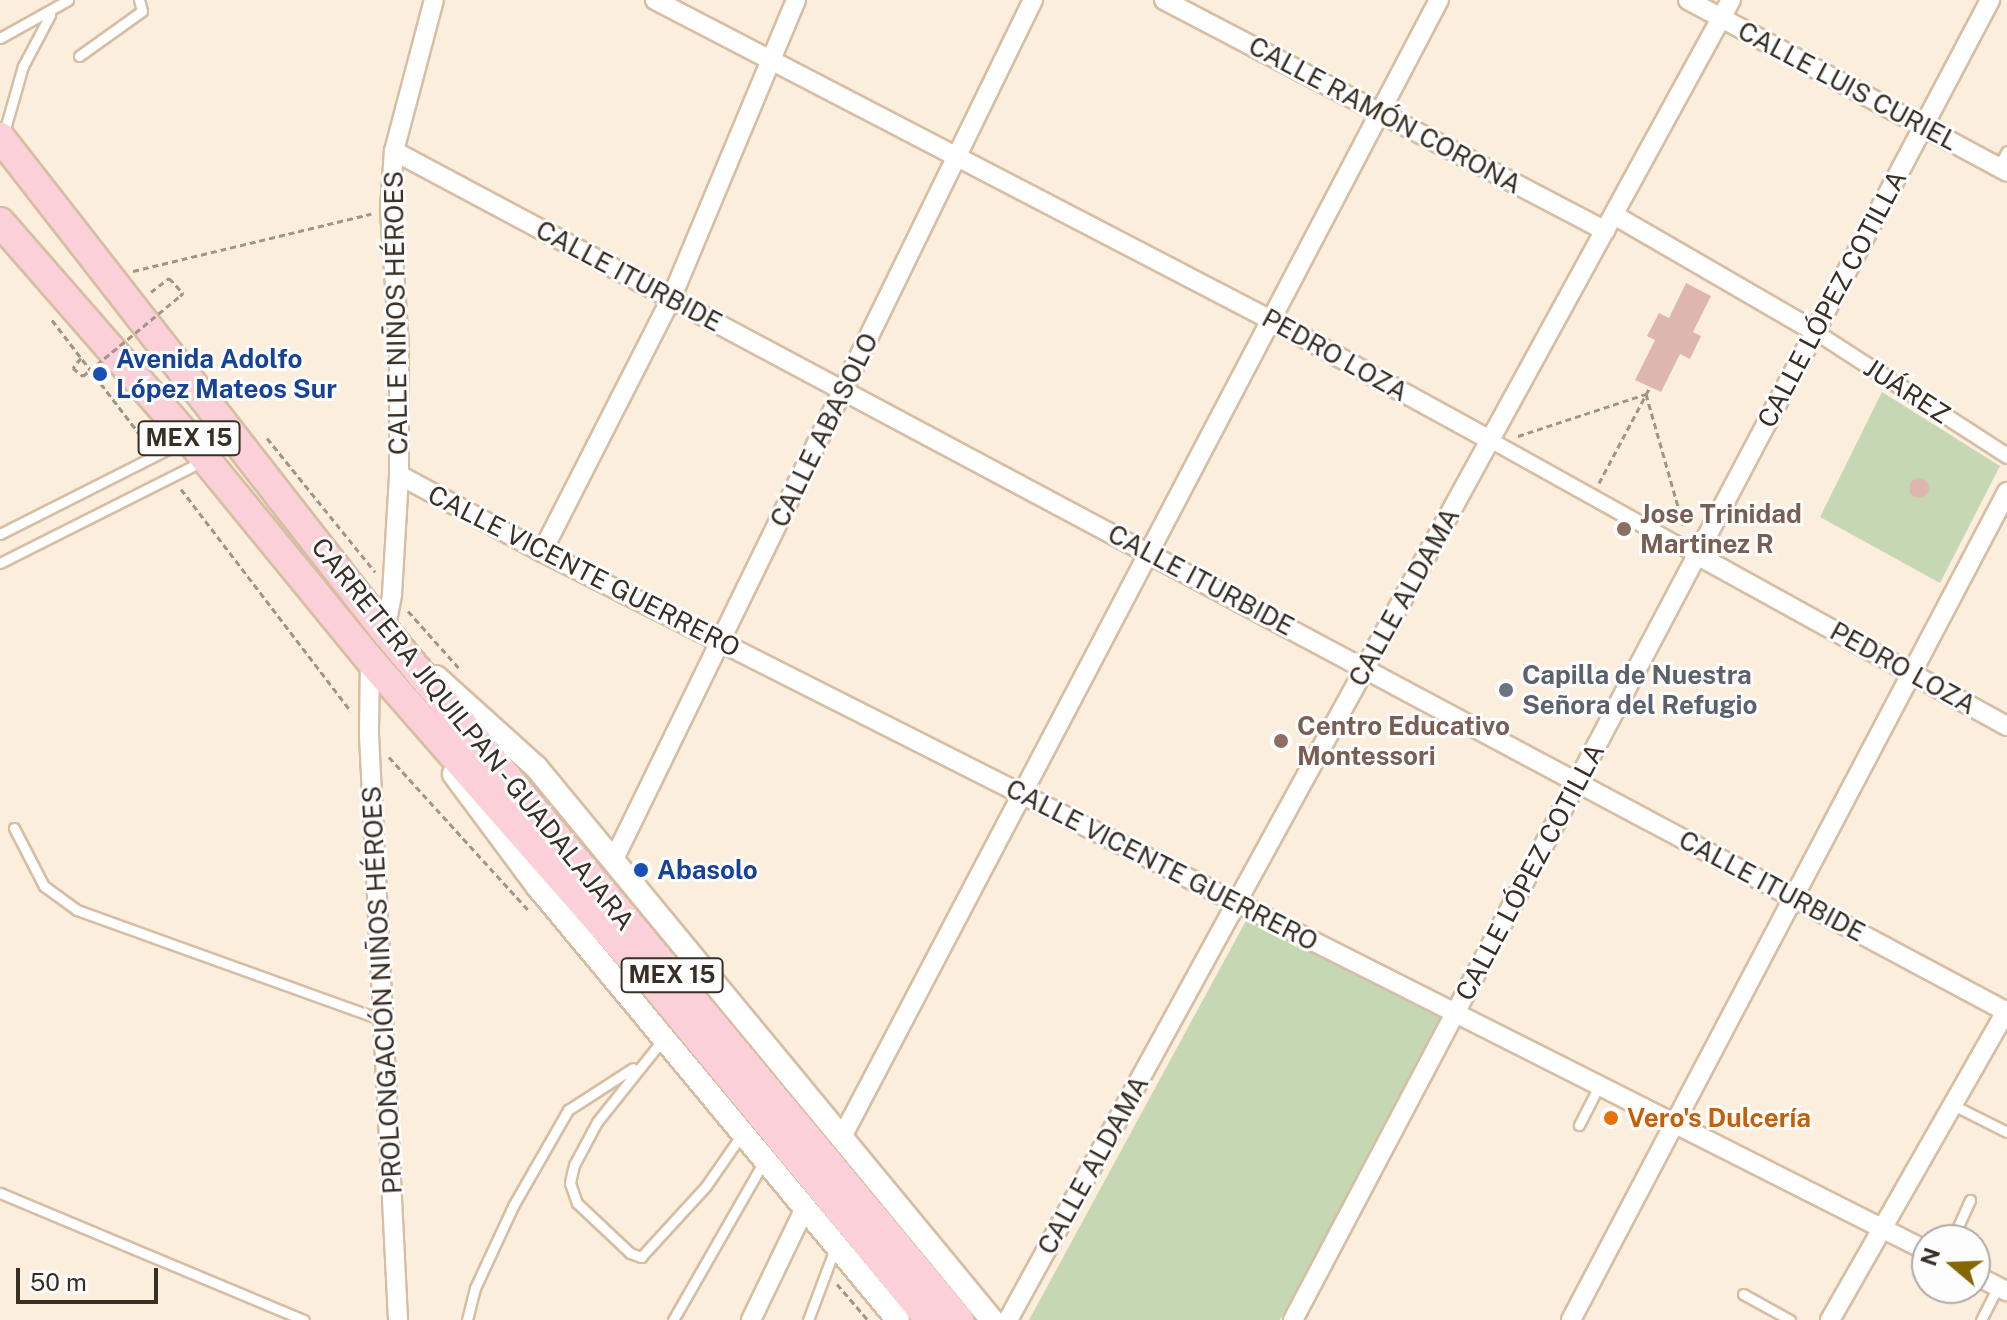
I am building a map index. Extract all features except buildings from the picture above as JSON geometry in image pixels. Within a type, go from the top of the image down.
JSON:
[{"type":"highway","name":"CARRETERA JIQUILPAN - GUADALAJARA","points":[[1,138],[385,631],[959,1320]]},
{"type":"highway","name":"CARRETERA JIQUILPAN - GUADALAJARA","points":[[0,222],[197,449],[370,660],[653,983],[930,1320]]},
{"type":"street","name":"CALLE NIÑOS HÉROES","points":[[385,631],[392,594],[399,475],[399,346],[390,209],[394,151],[434,0]]},
{"type":"street","name":"PEDRO LOZA","points":[[655,0],[770,56],[1271,320],[2007,726]]},
{"type":"street","points":[[542,552],[671,299],[796,0]]},
{"type":"street","name":"CALLE ABASOLO","points":[[614,859],[1033,0]]},
{"type":"street","name":"CALLE RAMÓN CORONA","points":[[1164,0],[1380,113],[1609,223],[1810,329]]},
{"type":"street","points":[[842,1137],[1439,0]]},
{"type":"street","name":"CALLE LUIS CURIEL","points":[[1688,0],[1923,127],[2004,164]]},
{"type":"street","name":"CALLE ALDAMA","points":[[1008,1320],[1365,668],[1493,442],[1731,0]]},
{"type":"street","name":"CALLE LÓPEZ COTILLA","points":[[1293,1320],[1579,783],[1810,329],[1990,0]]},
{"type":"street","name":"CALLE ITURBIDE","points":[[394,151],[2007,1011]]},
{"type":"street","name":"JUÁREZ","points":[[1810,329],[2007,456]]},
{"type":"street","name":"CALLE VICENTE GUERRERO","points":[[399,475],[542,552],[1911,1243]]},
{"type":"street","points":[[1571,1320],[1796,899],[2007,492]]},
{"type":"street","points":[[385,631],[536,767],[992,1320]]},
{"type":"street","points":[[370,660],[538,887],[898,1320]]},
{"type":"street","name":"PROLONGACIÓN NIÑOS HÉROES","points":[[370,660],[369,735],[398,1320]]},
{"type":"street","points":[[1830,1320],[2007,1011]]},
{"type":"street","points":[[751,1320],[804,1210]]},
{"type":"lane","points":[[0,38],[50,15],[68,0]]},
{"type":"lane","points":[[79,56],[142,11],[139,0]]},
{"type":"lane","points":[[1,138],[23,66],[50,15]]},
{"type":"lane","points":[[0,534],[157,457],[197,449]]},
{"type":"lane","points":[[0,563],[172,477],[197,449]]},
{"type":"lane","points":[[14,828],[44,886],[58,900],[383,1020]]},
{"type":"lane","points":[[664,1038],[638,1065],[597,1122],[570,1183],[577,1203],[630,1253],[641,1257],[651,1252],[742,1134]]},
{"type":"lane","points":[[467,1320],[475,1288],[513,1206],[568,1110],[638,1065]]},
{"type":"lane","points":[[1579,1125],[1599,1086]]},
{"type":"lane","points":[[1953,1105],[2007,1132]]},
{"type":"lane","points":[[673,1320],[764,1161]]},
{"type":"lane","points":[[0,1193],[304,1320]]},
{"type":"lane","points":[[1959,1224],[1970,1200]]},
{"type":"lane","points":[[808,1320],[837,1245]]},
{"type":"lane","points":[[1981,1320],[2002,1289]]},
{"type":"lane","points":[[1743,1294],[1790,1320]]},
{"type":"path","points":[[132,272],[390,209]]},
{"type":"path","points":[[81,358],[73,368],[83,376],[183,293],[169,278],[150,294]]},
{"type":"path","points":[[43,308],[157,457]]},
{"type":"path","points":[[1592,497],[1650,387]]},
{"type":"path","points":[[1493,442],[1646,394]]},
{"type":"path","points":[[1646,394],[1694,553]]},
{"type":"path","points":[[172,477],[369,735]]},
{"type":"green space","points":[[1882,392],[2000,466],[1940,583],[1820,517]]},
{"type":"green space","points":[[1248,917],[1442,1017],[1280,1320],[1029,1320]]},
{"type":"place","name":"Avenida Adolfo López Mateos Sur","points":[[100,374]]},
{"type":"place","name":"Jose Trinidad Martinez R","points":[[1624,529]]},
{"type":"place","name":"Capilla de Nuestra Señora del Refugio","points":[[1506,690]]},
{"type":"place","name":"Centro Educativo Montessori","points":[[1281,741]]},
{"type":"place","name":"Abasolo","points":[[641,870]]},
{"type":"place","name":"Vero's Dulcería","points":[[1611,1118]]}]
